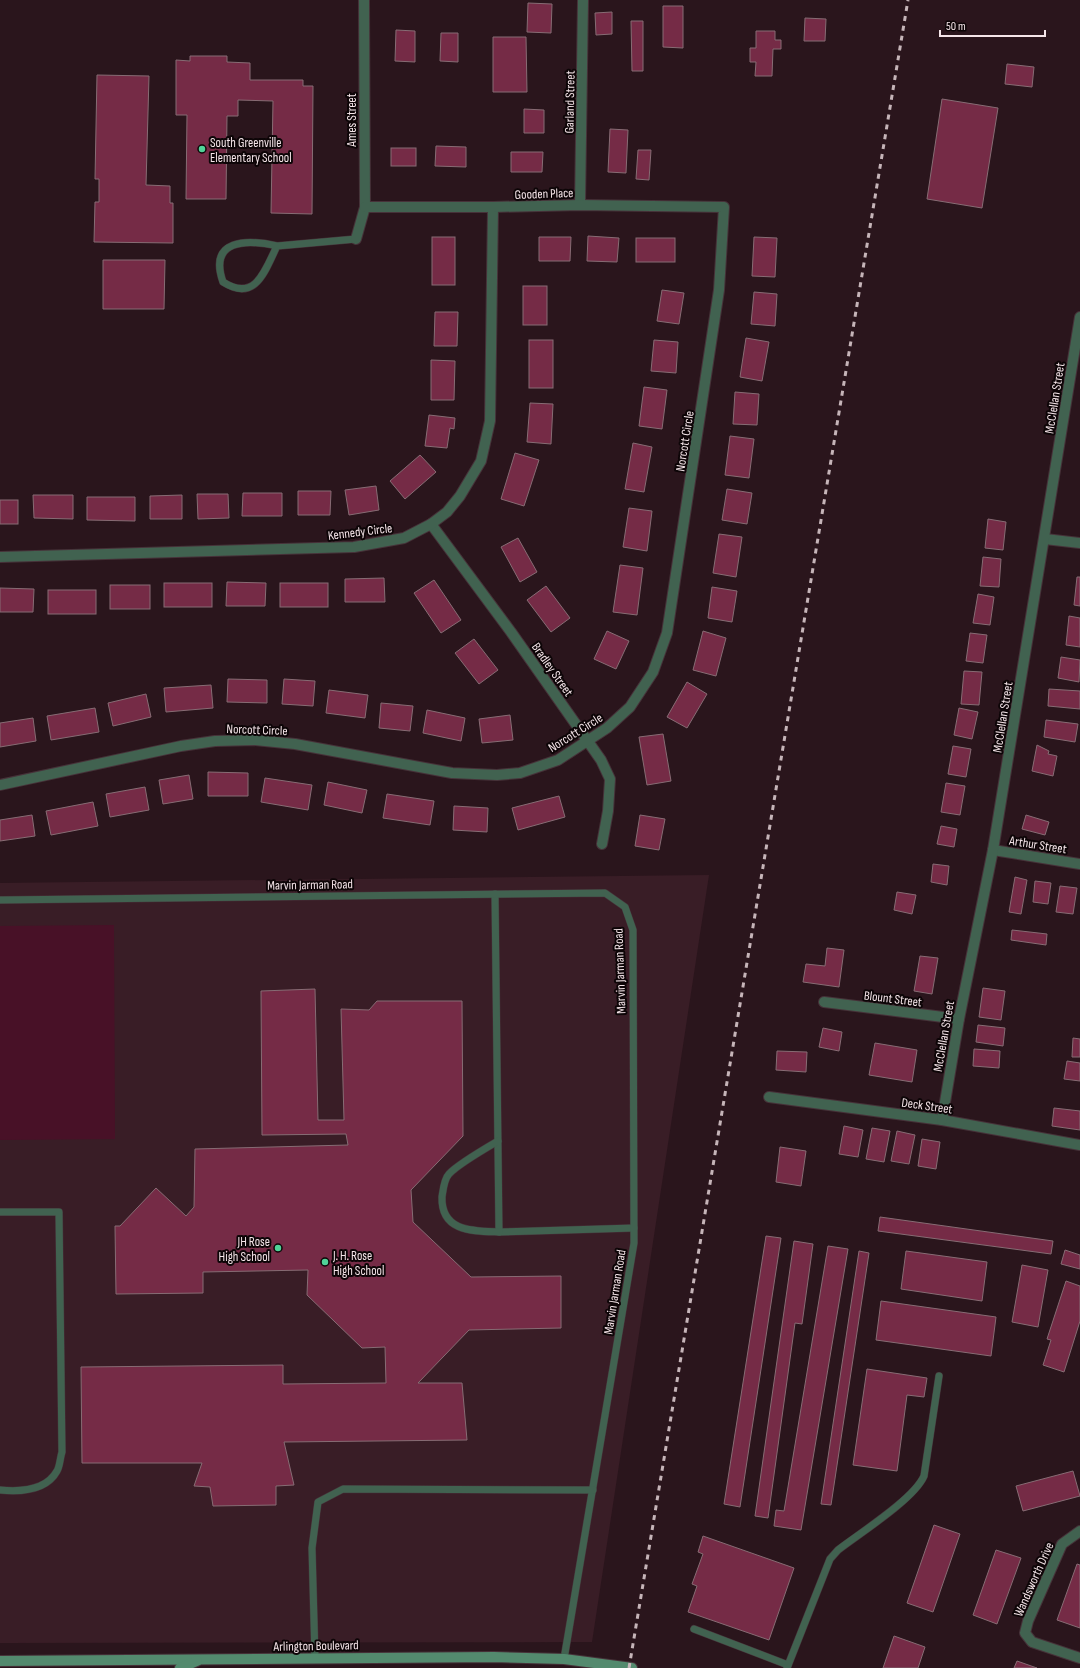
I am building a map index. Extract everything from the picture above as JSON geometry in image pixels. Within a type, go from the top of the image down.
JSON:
[{"type":"main road","name":"Arlington Boulevard","points":[[0,1661],[494,1656],[564,1659],[632,1668]]},
{"type":"main road","points":[[180,1668],[201,1659]]},
{"type":"main road","points":[[556,1668],[564,1659]]},
{"type":"street","name":"Ames Street","points":[[356,239],[365,207],[364,0]]},
{"type":"street","name":"Garland Street","points":[[580,205],[583,0]]},
{"type":"street","name":"Gooden Place","points":[[365,207],[580,205],[724,207]]},
{"type":"street","name":"Kennedy Circle","points":[[0,557],[354,547],[404,538],[431,524],[447,512],[460,496],[481,461],[490,421],[493,207]]},
{"type":"street","name":"Norcott Circle","points":[[0,785],[181,746],[214,741],[255,740],[295,744],[452,773],[497,775],[520,772],[558,760],[608,728],[630,707],[653,672],[667,633],[719,290],[724,207]]},
{"type":"street","name":"McClellan Street","points":[[942,1120],[959,1019],[992,850],[1045,539],[1080,317]]},
{"type":"street","name":"Bradley Street","points":[[431,524],[511,632],[601,760],[610,779],[608,811],[602,844]]},
{"type":"street","points":[[1045,539],[1080,543]]},
{"type":"street","name":"Arthur Street","points":[[992,850],[1080,864]]},
{"type":"street","name":"Blount Street","points":[[824,1002],[959,1019]]},
{"type":"street","name":"Deck Street","points":[[769,1097],[942,1120],[1080,1145]]},
{"type":"street","name":"Wandsworth Drive","points":[[1080,1532],[1062,1544],[1028,1621],[1025,1632],[1032,1642],[1080,1658]]},
{"type":"lane","points":[[277,246],[259,281],[250,287],[241,288],[230,286],[223,282],[218,263],[220,255],[234,245],[253,242],[277,246],[356,239]]},
{"type":"lane","name":"Marvin Jarman Road","points":[[0,900],[605,893],[625,907],[633,930],[633,1251],[564,1659]]},
{"type":"lane","points":[[495,894],[499,1232]]},
{"type":"lane","points":[[498,1141],[449,1174],[443,1189],[442,1203],[446,1216],[454,1224],[468,1230],[499,1232],[634,1228]]},
{"type":"lane","points":[[0,1212],[59,1212],[62,1452],[57,1471],[40,1488],[12,1491],[0,1490]]},
{"type":"lane","points":[[694,1629],[788,1666],[830,1558],[838,1550],[911,1495],[921,1483],[924,1476],[939,1376]]},
{"type":"lane","points":[[315,1658],[312,1548],[318,1502],[343,1489],[593,1490]]},
{"type":"shaded area","name":"J. H. Rose High School","points":[[709,875],[592,1642],[0,1643],[0,883]]},
{"type":"shaded area","points":[[114,925],[115,1139],[0,1140],[0,926]]},
{"type":"building","points":[[528,3],[552,4],[551,33],[527,32]]},
{"type":"building","points":[[663,6],[683,6],[683,48],[663,47]]},
{"type":"building","points":[[612,12],[612,34],[596,35],[595,13]]},
{"type":"building","points":[[805,18],[826,19],[825,41],[804,41]]},
{"type":"building","points":[[631,21],[643,21],[643,71],[632,71]]},
{"type":"building","points":[[396,30],[415,31],[415,62],[395,61]]},
{"type":"building","points":[[756,31],[775,31],[775,40],[781,40],[781,49],[773,49],[772,76],[755,76],[756,62],[750,62],[750,48],[756,48]]},
{"type":"building","points":[[441,33],[458,33],[458,62],[440,61]]},
{"type":"building","points":[[493,37],[526,37],[527,92],[493,92]]},
{"type":"building","points":[[190,56],[227,56],[227,62],[250,63],[250,80],[303,80],[303,86],[313,86],[312,214],[271,213],[273,101],[238,100],[238,116],[227,116],[226,199],[186,199],[187,115],[176,115],[176,60],[190,61]]},
{"type":"building","points":[[1007,64],[1034,67],[1032,87],[1005,84]]},
{"type":"building","points":[[97,75],[149,76],[146,185],[170,186],[170,203],[173,203],[173,243],[94,242],[95,202],[99,202],[99,179],[95,179]]},
{"type":"building","points":[[942,99],[998,108],[982,208],[927,199]]},
{"type":"building","points":[[524,109],[544,110],[544,133],[524,133]]},
{"type":"building","points":[[610,129],[628,130],[626,173],[608,172]]},
{"type":"building","points":[[436,146],[466,147],[466,167],[435,166]]},
{"type":"building","points":[[391,148],[416,148],[416,166],[391,166]]},
{"type":"building","points":[[638,150],[651,150],[649,180],[636,179]]},
{"type":"building","points":[[511,152],[543,152],[542,172],[511,172]]},
{"type":"building","points":[[588,236],[619,238],[617,262],[587,261]]},
{"type":"building","points":[[432,237],[455,237],[455,285],[432,285]]},
{"type":"building","points":[[539,237],[571,237],[570,261],[539,261]]},
{"type":"building","points":[[754,237],[777,238],[775,277],[752,276]]},
{"type":"building","points":[[636,238],[675,238],[675,262],[636,262]]},
{"type":"building","points":[[103,260],[165,260],[164,309],[103,309]]},
{"type":"building","points":[[523,286],[547,286],[547,325],[523,325]]},
{"type":"building","points":[[662,290],[684,293],[679,324],[657,321]]},
{"type":"building","points":[[754,292],[777,294],[775,326],[751,324]]},
{"type":"building","points":[[435,312],[458,312],[457,346],[434,346]]},
{"type":"building","points":[[746,338],[769,342],[762,381],[740,377]]},
{"type":"building","points":[[529,340],[553,340],[553,388],[529,388]]},
{"type":"building","points":[[654,340],[678,342],[676,373],[651,371]]},
{"type":"building","points":[[431,360],[455,361],[454,400],[431,400]]},
{"type":"building","points":[[644,387],[667,390],[662,429],[639,426]]},
{"type":"building","points":[[735,392],[759,394],[757,425],[733,424]]},
{"type":"building","points":[[530,403],[553,404],[551,444],[527,442]]},
{"type":"building","points":[[429,415],[455,418],[454,429],[450,428],[447,448],[425,446]]},
{"type":"building","points":[[730,436],[754,439],[749,478],[725,475]]},
{"type":"building","points":[[633,443],[652,447],[644,492],[625,489]]},
{"type":"building","points":[[515,453],[539,460],[524,506],[501,499]]},
{"type":"building","points":[[420,455],[436,472],[405,499],[390,481]]},
{"type":"building","points":[[376,486],[379,510],[349,515],[345,490]]},
{"type":"building","points":[[727,489],[752,493],[747,524],[722,520]]},
{"type":"building","points":[[298,491],[331,491],[330,515],[298,515]]},
{"type":"building","points":[[243,493],[282,493],[282,516],[242,516]]},
{"type":"building","points":[[197,494],[228,494],[229,518],[198,519]]},
{"type":"building","points":[[33,495],[73,495],[73,519],[34,518]]},
{"type":"building","points":[[182,495],[182,519],[150,519],[150,496]]},
{"type":"building","points":[[87,497],[135,497],[135,521],[87,520]]},
{"type":"building","points":[[0,500],[18,500],[18,524],[0,524]]},
{"type":"building","points":[[629,508],[652,511],[647,551],[623,547]]},
{"type":"building","points":[[988,519],[1006,522],[1003,550],[985,548]]},
{"type":"building","points":[[719,534],[742,537],[736,577],[713,573]]},
{"type":"building","points":[[518,538],[537,572],[520,582],[501,547]]},
{"type":"building","points":[[983,557],[1001,559],[999,587],[980,586]]},
{"type":"building","points":[[620,565],[643,568],[637,615],[613,612]]},
{"type":"building","points":[[1077,577],[1080,577],[1080,606],[1074,605]]},
{"type":"building","points":[[384,578],[385,602],[345,602],[345,579]]},
{"type":"building","points":[[434,580],[461,620],[441,633],[414,593]]},
{"type":"building","points":[[227,582],[266,583],[265,606],[226,606]]},
{"type":"building","points":[[164,583],[212,583],[212,607],[164,607]]},
{"type":"building","points":[[280,583],[328,583],[328,607],[280,607]]},
{"type":"building","points":[[110,585],[150,585],[150,609],[110,609]]},
{"type":"building","points":[[546,586],[570,618],[551,632],[527,600]]},
{"type":"building","points":[[712,587],[737,591],[732,622],[708,618]]},
{"type":"building","points":[[0,588],[34,589],[33,612],[0,612]]},
{"type":"building","points":[[48,590],[96,590],[96,614],[48,614]]},
{"type":"building","points":[[978,594],[994,597],[990,625],[973,623]]},
{"type":"building","points":[[1069,616],[1080,618],[1080,647],[1066,645]]},
{"type":"building","points":[[607,631],[629,641],[616,669],[594,659]]},
{"type":"building","points":[[703,631],[726,638],[716,676],[693,670]]},
{"type":"building","points":[[970,633],[987,635],[983,663],[966,661]]},
{"type":"building","points":[[474,639],[498,670],[479,684],[455,653]]},
{"type":"building","points":[[1061,657],[1080,660],[1079,682],[1058,678]]},
{"type":"building","points":[[964,671],[982,672],[979,705],[961,704]]},
{"type":"building","points":[[228,679],[267,680],[267,703],[227,702]]},
{"type":"building","points":[[284,679],[315,681],[313,706],[282,704]]},
{"type":"building","points":[[687,682],[707,694],[687,728],[667,717]]},
{"type":"building","points":[[211,685],[213,708],[166,712],[164,688]]},
{"type":"building","points":[[1049,689],[1080,691],[1080,709],[1048,706]]},
{"type":"building","points":[[329,690],[368,695],[365,718],[326,713]]},
{"type":"building","points":[[146,694],[151,717],[113,726],[108,703]]},
{"type":"building","points":[[381,703],[413,706],[410,731],[379,728]]},
{"type":"building","points":[[95,708],[99,732],[51,740],[47,716]]},
{"type":"building","points":[[959,708],[978,712],[972,739],[954,735]]},
{"type":"building","points":[[427,710],[465,718],[461,741],[423,733]]},
{"type":"building","points":[[510,715],[513,740],[482,743],[479,719]]},
{"type":"building","points":[[33,718],[36,741],[0,747],[0,723]]},
{"type":"building","points":[[1046,720],[1078,724],[1075,742],[1044,737]]},
{"type":"building","points":[[663,734],[671,781],[647,785],[639,737]]},
{"type":"building","points":[[1037,745],[1049,751],[1048,754],[1057,756],[1053,776],[1032,771]]},
{"type":"building","points":[[953,746],[971,749],[966,777],[948,774]]},
{"type":"building","points":[[208,772],[248,773],[248,796],[208,796]]},
{"type":"building","points":[[189,775],[193,799],[163,804],[159,780]]},
{"type":"building","points":[[265,778],[312,785],[308,810],[261,802]]},
{"type":"building","points":[[328,782],[367,790],[362,813],[324,805]]},
{"type":"building","points":[[946,783],[965,786],[960,815],[941,812]]},
{"type":"building","points":[[145,787],[149,810],[110,817],[106,794]]},
{"type":"building","points":[[387,794],[434,801],[430,825],[383,818]]},
{"type":"building","points":[[559,796],[565,817],[518,830],[512,808]]},
{"type":"building","points":[[93,802],[98,826],[51,835],[46,811]]},
{"type":"building","points":[[454,806],[488,808],[487,832],[453,830]]},
{"type":"building","points":[[32,815],[35,836],[0,841],[0,820]]},
{"type":"building","points":[[640,815],[665,819],[659,850],[635,846]]},
{"type":"building","points":[[1026,815],[1049,822],[1045,835],[1022,829]]},
{"type":"building","points":[[941,826],[957,829],[954,847],[937,844]]},
{"type":"building","points":[[933,864],[949,866],[947,885],[931,882]]},
{"type":"building","points":[[1015,877],[1027,880],[1021,914],[1009,912]]},
{"type":"building","points":[[1035,881],[1051,883],[1048,904],[1033,902]]},
{"type":"building","points":[[1060,886],[1077,888],[1073,914],[1056,912]]},
{"type":"building","points":[[897,892],[916,895],[912,914],[894,910]]},
{"type":"building","points":[[1012,930],[1047,934],[1046,945],[1011,940]]},
{"type":"building","points":[[827,948],[844,950],[839,987],[803,982],[806,964],[825,966]]},
{"type":"building","points":[[920,956],[938,958],[932,994],[914,991]]},
{"type":"building","points":[[983,988],[1005,991],[1001,1020],[979,1017]]},
{"type":"building","name":"JH Rose High School","points":[[315,989],[318,1120],[344,1120],[341,1009],[369,1010],[377,1001],[462,1001],[463,1136],[411,1190],[413,1222],[471,1277],[561,1276],[561,1328],[469,1330],[418,1383],[462,1383],[467,1440],[284,1442],[294,1485],[276,1486],[276,1505],[213,1506],[210,1487],[194,1486],[202,1463],[82,1463],[81,1367],[283,1365],[283,1384],[386,1383],[385,1347],[362,1348],[307,1295],[308,1270],[203,1272],[203,1293],[116,1294],[115,1226],[120,1226],[156,1188],[186,1216],[194,1207],[195,1149],[348,1145],[346,1134],[262,1135],[261,991]]},
{"type":"building","points":[[978,1025],[1005,1028],[1003,1046],[976,1042]]},
{"type":"building","points":[[823,1028],[842,1032],[839,1051],[819,1047]]},
{"type":"building","points":[[1073,1038],[1080,1039],[1080,1057],[1072,1057]]},
{"type":"building","points":[[875,1043],[917,1050],[912,1082],[869,1075]]},
{"type":"building","points":[[974,1049],[1000,1051],[999,1068],[973,1066]]},
{"type":"building","points":[[777,1051],[807,1052],[806,1072],[776,1070]]},
{"type":"building","points":[[1067,1061],[1080,1063],[1080,1081],[1064,1079]]},
{"type":"building","points":[[1054,1108],[1080,1111],[1080,1130],[1052,1126]]},
{"type":"building","points":[[844,1126],[863,1130],[858,1157],[839,1154]]},
{"type":"building","points":[[872,1128],[890,1131],[884,1162],[866,1159]]},
{"type":"building","points":[[897,1131],[915,1135],[909,1164],[891,1161]]},
{"type":"building","points":[[922,1139],[940,1142],[936,1169],[918,1166]]},
{"type":"building","points":[[780,1147],[806,1151],[801,1186],[776,1182]]},
{"type":"building","points":[[880,1217],[1053,1241],[1051,1254],[878,1231]]},
{"type":"building","points":[[766,1236],[781,1238],[740,1507],[724,1504]]},
{"type":"building","points":[[794,1241],[813,1244],[802,1324],[795,1323],[768,1518],[755,1516]]},
{"type":"building","points":[[828,1246],[848,1249],[801,1530],[774,1526],[776,1510],[784,1511]]},
{"type":"building","points":[[1065,1250],[1080,1255],[1080,1269],[1061,1264]]},
{"type":"building","points":[[859,1251],[869,1253],[831,1505],[821,1504]]},
{"type":"building","points":[[906,1251],[987,1262],[982,1301],[901,1289]]},
{"type":"building","points":[[1022,1265],[1048,1270],[1038,1327],[1012,1322]]},
{"type":"building","points":[[1066,1281],[1080,1286],[1080,1321],[1064,1372],[1043,1365],[1051,1340],[1047,1339]]},
{"type":"building","points":[[881,1301],[996,1317],[991,1356],[876,1340]]},
{"type":"building","points":[[867,1369],[927,1378],[924,1397],[907,1395],[897,1471],[853,1465]]},
{"type":"building","points":[[1073,1471],[1080,1496],[1023,1511],[1016,1486]]},
{"type":"building","points":[[934,1525],[960,1534],[933,1612],[907,1603]]},
{"type":"building","points":[[703,1536],[794,1568],[769,1640],[688,1612],[697,1586],[692,1584],[703,1554],[698,1552]]},
{"type":"building","points":[[996,1550],[1021,1558],[997,1624],[973,1615]]},
{"type":"building","points":[[1077,1564],[1080,1565],[1080,1628],[1057,1620]]},
{"type":"building","points":[[894,1636],[925,1647],[918,1668],[883,1668]]},
{"type":"building","points":[[1017,1661],[1037,1668],[1014,1668]]},
{"type":"railway","points":[[629,1668],[908,0]]},
{"type":"place","name":"South Greenville Elementary School","points":[[202,149]]},
{"type":"place","name":"JH Rose High School","points":[[278,1248]]},
{"type":"place","name":"J. H. Rose High School","points":[[325,1262]]}]
